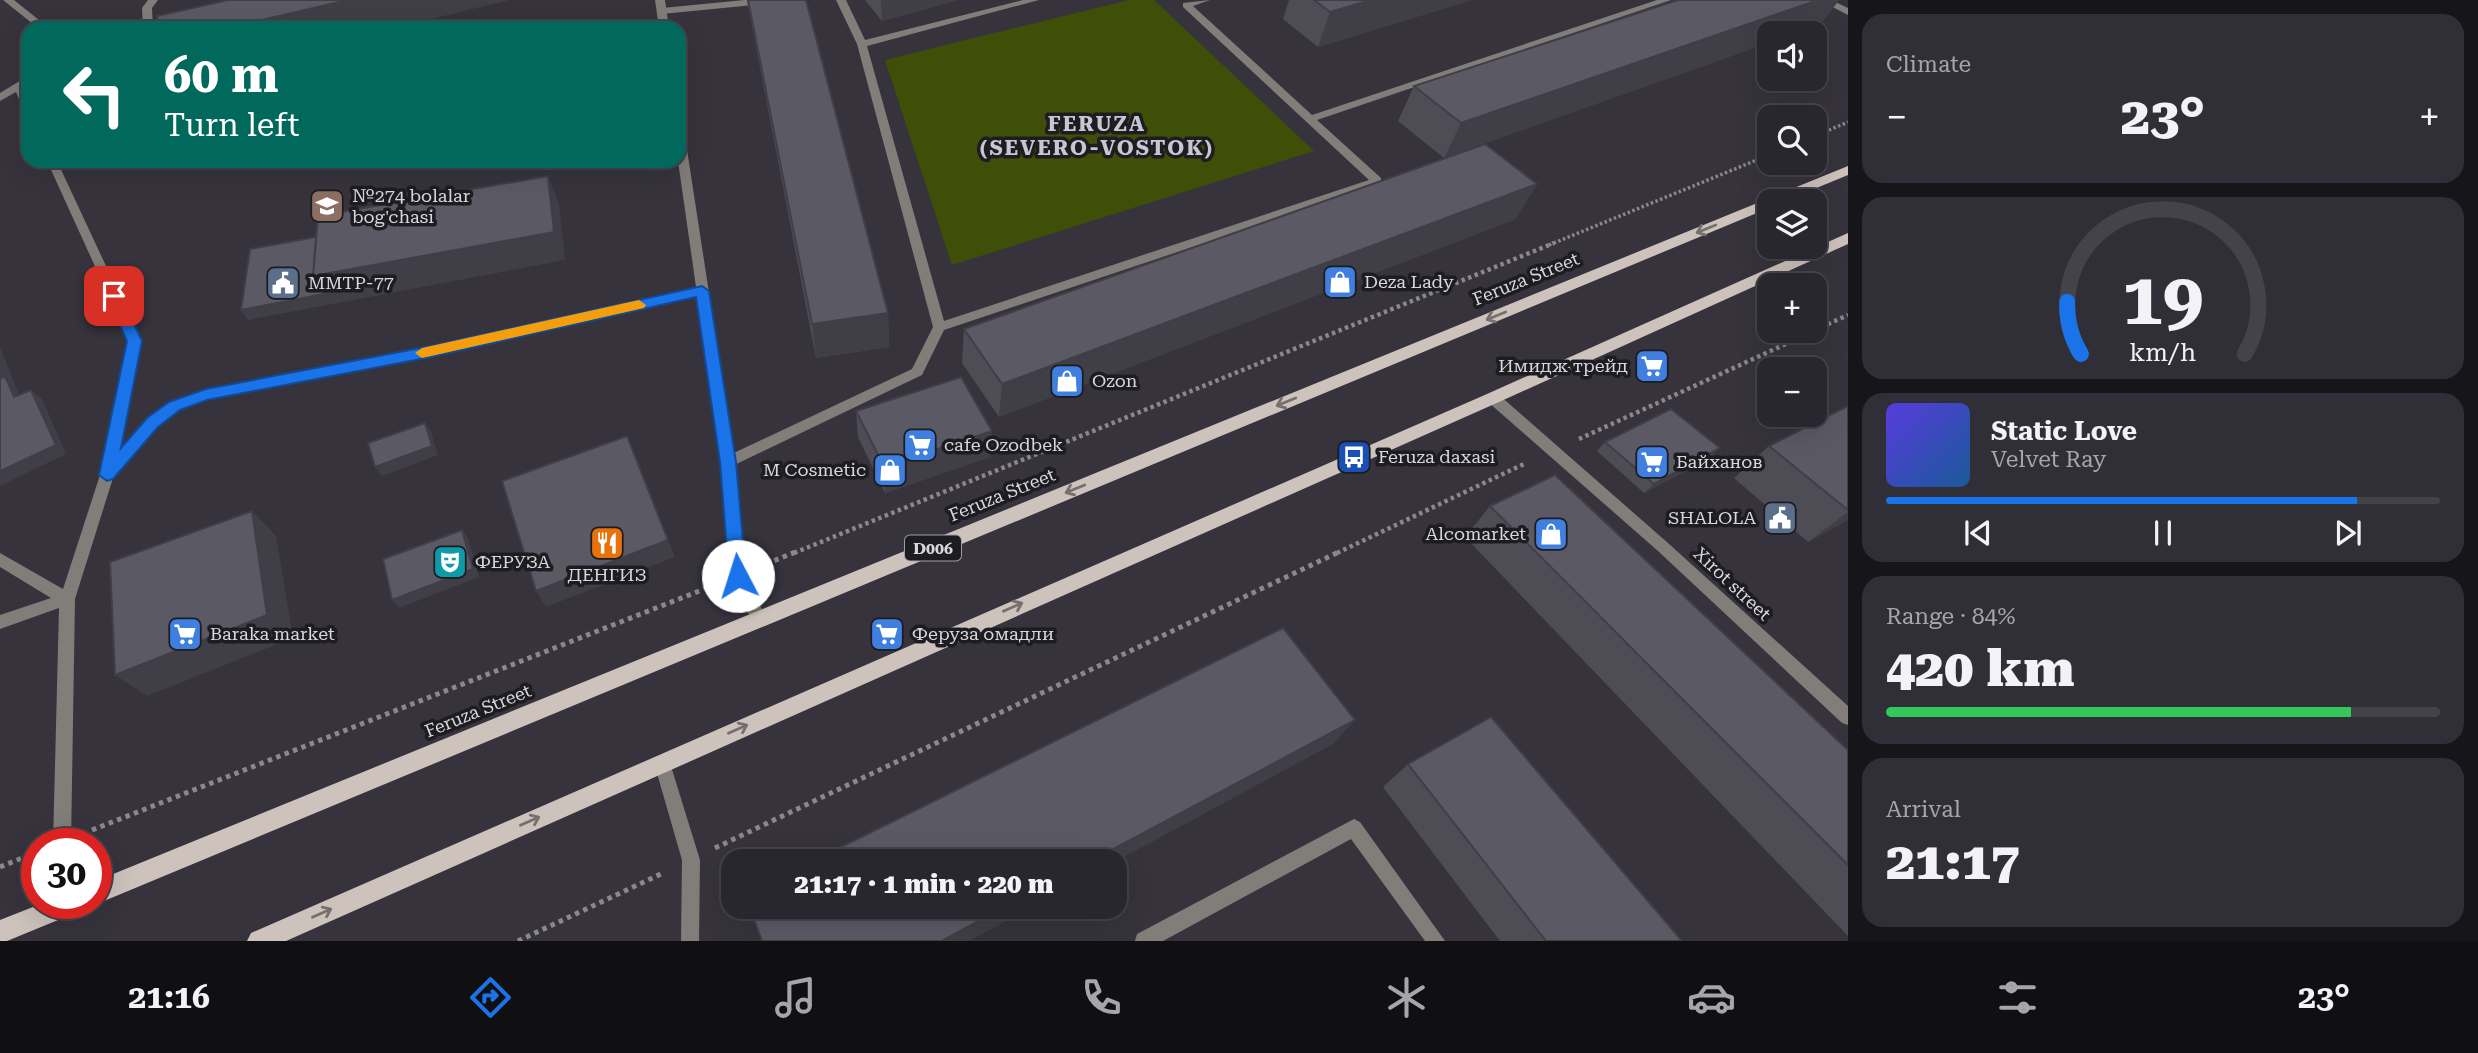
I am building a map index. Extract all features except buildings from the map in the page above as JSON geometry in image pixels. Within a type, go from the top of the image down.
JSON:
[{"type":"main road","name":"Feruza Street","points":[[1806,189],[1848,170]]},
{"type":"main road","name":"Feruza Street","points":[[112,886],[1757,211]]},
{"type":"main road","points":[[1827,245],[1848,238]]},
{"type":"main road","points":[[259,941],[1341,462],[1493,398],[1794,259]]},
{"type":"main road","points":[[0,932],[31,919]]},
{"type":"street","points":[[8,0],[35,21]]},
{"type":"street","points":[[148,21],[147,9],[153,0]]},
{"type":"street","points":[[660,0],[663,21]]},
{"type":"street","points":[[662,11],[773,0]]},
{"type":"street","points":[[728,462],[917,372],[939,327],[862,44],[841,0]]},
{"type":"street","points":[[862,44],[1034,0]]},
{"type":"street","points":[[939,327],[1377,181],[1185,5],[1205,0]]},
{"type":"street","points":[[1310,119],[1666,0]]},
{"type":"street","points":[[1824,0],[1848,12]]},
{"type":"street","points":[[0,97],[19,87],[21,92]]},
{"type":"street","points":[[55,168],[135,341],[107,475],[67,600],[62,828]]},
{"type":"street","points":[[684,168],[728,462],[738,576],[759,620]]},
{"type":"street","points":[[107,475],[152,422],[175,406],[206,395],[431,351],[702,291]]},
{"type":"street","name":"Xirot street","points":[[1493,398],[1663,547],[1848,717]]},
{"type":"street","points":[[0,559],[67,600]]},
{"type":"street","points":[[0,622],[67,600]]},
{"type":"street","points":[[662,763],[691,860],[690,941]]},
{"type":"street","points":[[1144,941],[1354,828],[1436,941]]},
{"type":"path","points":[[1827,131],[1848,122]]},
{"type":"path","points":[[100,828],[738,576],[1757,160]]},
{"type":"path","points":[[1827,325],[1848,315]]},
{"type":"path","points":[[518,941],[1553,450],[1788,343]]},
{"type":"path","points":[[0,867],[21,858]]},
{"type":"green space","points":[[1129,0],[1154,0],[1314,151],[952,265],[885,60]]},
{"type":"slow traffic","points":[[422,353],[639,305]]},
{"type":"place","name":"№274 bolalar bog'chasi","points":[[327,206]]},
{"type":"place","name":"Deza Lady","points":[[1340,282]]},
{"type":"place","name":"MMTP-77","points":[[283,283]]},
{"type":"place","name":"Имидж трейд","points":[[1652,366]]},
{"type":"place","name":"Ozon","points":[[1067,381]]},
{"type":"place","name":"cafe Ozodbek","points":[[920,445]]},
{"type":"place","name":"Feruza daxasi","points":[[1354,457]]},
{"type":"place","name":"Байханов","points":[[1652,462]]},
{"type":"place","name":"M Cosmetic","points":[[890,470]]},
{"type":"place","name":"SHALOLA","points":[[1780,518]]},
{"type":"place","name":"Alcomarket","points":[[1551,534]]},
{"type":"place","name":"ДЕНГИЗ","points":[[607,543]]},
{"type":"place","name":"ФЕРУЗА","points":[[450,562]]},
{"type":"place","name":"Baraka market","points":[[185,634]]},
{"type":"place","name":"Феруза омадли","points":[[887,634]]},
{"type":"district","name":"FERUZA (SEVERO-VOSTOK)","points":[[1097,136]]},
{"type":"route","points":[[114,296],[135,341],[107,475],[152,422],[175,406],[206,395],[431,351],[702,291],[728,462],[738,576]]}]
